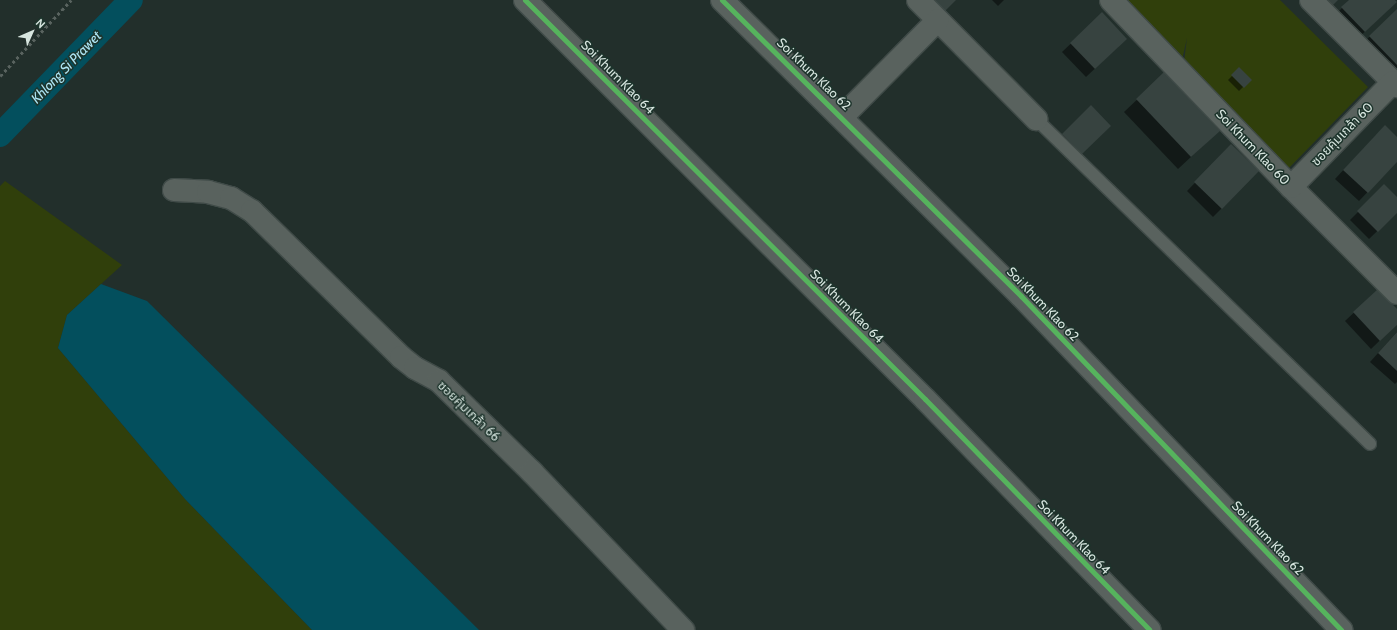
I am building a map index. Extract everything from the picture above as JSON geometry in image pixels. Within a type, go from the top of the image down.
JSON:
[{"type":"street","name":"Soi Khum Klao 64","points":[[525,0],[924,399],[1150,630]]},
{"type":"street","name":"Soi Khum Klao 62","points":[[722,0],[842,117],[1021,296],[1341,630]]},
{"type":"street","points":[[918,0],[1036,119]]},
{"type":"street","name":"Soi Khum Klao 60","points":[[1111,0],[1291,187],[1397,293]]},
{"type":"street","points":[[1311,0],[1395,84]]},
{"type":"street","points":[[842,117],[938,20]]},
{"type":"street","name":"ซอยคุ้มเกล้า 60","points":[[1291,187],[1395,84]]},
{"type":"street","name":"ซอยคุ้มเกล้า 66","points":[[174,190],[208,192],[231,198],[252,210],[401,357],[415,368],[440,381],[532,472],[683,630]]},
{"type":"lane","points":[[1036,119],[1370,444]]},
{"type":"path","points":[[0,76],[71,0]]},
{"type":"green space","points":[[1127,0],[1280,0],[1368,87],[1288,169],[1184,62],[1187,38],[1182,60]]},
{"type":"green space","points":[[5,181],[122,265],[67,315],[58,348],[185,499],[312,630],[0,630],[0,186]]},
{"type":"water","points":[[101,284],[147,301],[479,630],[312,630],[185,499],[58,348],[67,315]]},
{"type":"building","points":[[925,0],[956,0],[940,16]]},
{"type":"building","points":[[1322,0],[1338,0],[1330,8]]},
{"type":"building","points":[[1349,0],[1395,0],[1397,2],[1365,32],[1341,7]]},
{"type":"building","points":[[1397,9],[1397,65],[1369,36]]},
{"type":"building","points":[[1102,12],[1127,39],[1095,69],[1070,43]]},
{"type":"building","points":[[1239,67],[1252,80],[1244,88],[1231,75]]},
{"type":"building","points":[[1164,72],[1220,131],[1191,157],[1136,99]]},
{"type":"building","points":[[1091,105],[1111,126],[1082,154],[1062,134]]},
{"type":"building","points":[[1385,125],[1397,137],[1397,162],[1368,193],[1343,170]]},
{"type":"building","points":[[1231,144],[1259,171],[1222,209],[1194,182]]},
{"type":"building","points":[[1384,184],[1397,197],[1397,213],[1378,232],[1357,211]]},
{"type":"building","points":[[1378,289],[1397,309],[1397,325],[1380,341],[1353,312]]},
{"type":"building","points":[[1397,332],[1397,371],[1378,353]]},
{"type":"waterway","name":"Khlong Si Prawet","points":[[0,135],[131,0]]},
{"type":"cycle path","points":[[525,0],[925,399],[1150,630]]},
{"type":"cycle path","points":[[722,0],[1021,296],[1341,630]]}]
